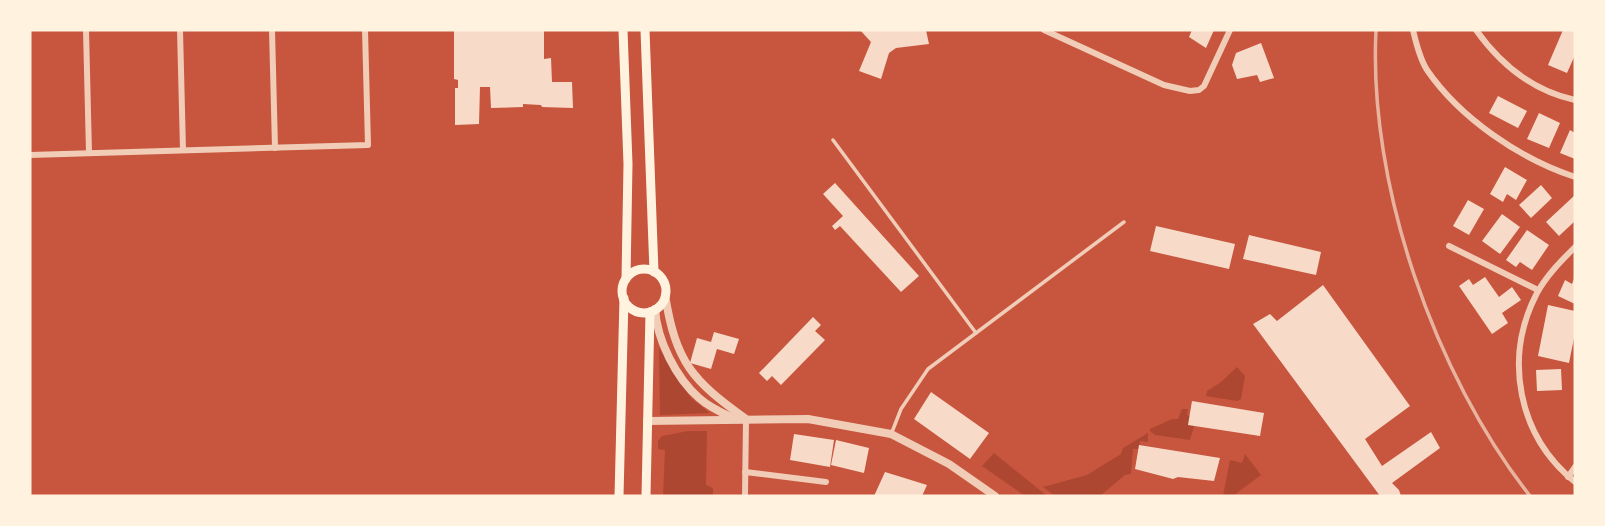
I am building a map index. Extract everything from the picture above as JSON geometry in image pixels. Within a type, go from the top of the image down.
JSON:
[{"type":"main road","points":[[623,30],[628,163],[626,279],[622,292],[631,309],[643,313],[653,311]]},
{"type":"main road","points":[[645,30],[654,272]]},
{"type":"main road","points":[[626,279],[636,271],[654,272],[663,281],[665,295],[653,311],[646,496]]},
{"type":"main road","points":[[619,496],[624,298]]},
{"type":"street","points":[[86,30],[89,153]]},
{"type":"street","points":[[180,30],[183,150]]},
{"type":"street","points":[[272,30],[275,148]]},
{"type":"street","points":[[30,155],[368,145],[365,30]]},
{"type":"street","points":[[1044,30],[1164,85],[1190,91],[1204,86],[1230,30]]},
{"type":"street","points":[[1413,30],[1426,69],[1472,117],[1519,151],[1575,177]]},
{"type":"street","points":[[1476,30],[1491,49],[1522,77],[1547,92],[1575,100]]},
{"type":"street","points":[[1449,246],[1538,290]]},
{"type":"street","points":[[1575,247],[1538,290],[1521,334],[1518,351],[1520,382],[1527,416],[1536,437],[1550,457],[1575,482]]},
{"type":"street","points":[[665,295],[670,321],[687,365],[702,385],[747,419]]},
{"type":"street","points":[[653,311],[662,338],[684,381],[699,399],[734,419]]},
{"type":"street","points":[[745,496],[747,419]]},
{"type":"street","points":[[648,421],[808,419],[891,434],[949,464],[993,496]]},
{"type":"street","points":[[1568,477],[1575,467]]},
{"type":"street","points":[[745,472],[826,482]]},
{"type":"lane","points":[[833,140],[976,334]]},
{"type":"lane","points":[[891,434],[901,409],[928,369],[1124,222]]},
{"type":"shaded area","points":[[659,348],[691,398],[710,413],[660,415]]},
{"type":"shaded area","points":[[1237,367],[1245,376],[1241,399],[1237,401],[1206,396],[1207,391]]},
{"type":"shaded area","points":[[1182,409],[1188,409],[1187,415],[1194,426],[1190,440],[1155,435],[1150,431],[1172,419],[1178,419]]},
{"type":"shaded area","points":[[707,431],[706,485],[713,488],[713,496],[663,496],[665,450],[658,449],[658,441],[662,436]]},
{"type":"shaded area","points":[[1148,433],[1148,442],[1140,441],[1139,449],[1133,449],[1131,474],[1125,475],[1100,496],[1055,496],[1043,487],[1087,475]]},
{"type":"shaded area","points":[[994,453],[1047,496],[1025,496],[982,466]]},
{"type":"shaded area","points":[[1245,454],[1261,475],[1233,496],[1223,496],[1230,460],[1242,463]]},
{"type":"building","points":[[454,30],[544,30],[544,59],[551,58],[552,82],[572,82],[573,108],[523,104],[523,107],[491,108],[490,87],[480,87],[479,124],[455,125],[455,88],[458,88],[458,80],[454,79]]},
{"type":"building","points":[[860,30],[926,30],[929,44],[896,48],[889,53],[881,79],[859,71],[871,42]]},
{"type":"building","points":[[1192,30],[1214,30],[1206,48],[1189,37]]},
{"type":"building","points":[[1563,30],[1575,30],[1575,55],[1567,73],[1548,65]]},
{"type":"building","points":[[1261,43],[1274,78],[1260,82],[1257,75],[1237,79],[1232,65],[1236,53]]},
{"type":"building","points":[[1498,96],[1527,111],[1518,128],[1489,113]]},
{"type":"building","points":[[1539,113],[1560,123],[1549,148],[1527,139]]},
{"type":"building","points":[[1570,130],[1575,133],[1575,159],[1560,153]]},
{"type":"building","points":[[1505,167],[1527,180],[1516,200],[1507,194],[1503,202],[1490,194]]},
{"type":"building","points":[[835,183],[919,276],[901,292],[840,226],[835,230],[832,226],[843,216],[823,194]]},
{"type":"building","points":[[1541,185],[1552,198],[1531,218],[1519,205]]},
{"type":"building","points":[[1575,195],[1575,221],[1559,236],[1546,222]]},
{"type":"building","points":[[1468,200],[1484,209],[1469,235],[1453,226]]},
{"type":"building","points":[[1502,214],[1520,227],[1500,254],[1482,241]]},
{"type":"building","points":[[1156,226],[1235,244],[1229,269],[1150,251]]},
{"type":"building","points":[[1527,230],[1549,245],[1532,270],[1520,262],[1516,267],[1506,260]]},
{"type":"building","points":[[1249,235],[1321,252],[1316,275],[1243,259]]},
{"type":"building","points":[[1575,276],[1575,304],[1558,296],[1565,280],[1572,284]]},
{"type":"building","points":[[1485,277],[1499,297],[1512,287],[1521,300],[1502,313],[1508,323],[1492,334],[1459,286],[1469,279],[1473,285]]},
{"type":"building","points":[[1323,285],[1410,406],[1365,439],[1382,466],[1431,432],[1440,448],[1392,483],[1401,496],[1380,496],[1253,324],[1270,314],[1277,321]]},
{"type":"building","points":[[1548,305],[1575,311],[1575,333],[1569,363],[1538,356]]},
{"type":"building","points":[[813,317],[821,325],[815,331],[825,340],[781,385],[772,376],[767,381],[759,373]]},
{"type":"building","points":[[714,332],[739,339],[734,354],[717,349],[711,369],[690,363],[697,338],[711,342]]},
{"type":"building","points":[[1561,369],[1562,390],[1537,391],[1536,370]]},
{"type":"building","points":[[931,392],[989,433],[970,459],[914,419]]},
{"type":"building","points":[[1192,401],[1264,413],[1260,436],[1188,425]]},
{"type":"building","points":[[794,434],[834,440],[830,467],[790,460]]},
{"type":"building","points":[[836,440],[869,448],[864,473],[831,465]]},
{"type":"building","points":[[1139,445],[1220,458],[1214,481],[1178,477],[1173,479],[1135,469]]},
{"type":"building","points":[[885,472],[927,485],[922,496],[874,496]]},
{"type":"railway","points":[[1376,30],[1376,90],[1383,151],[1396,214],[1414,276],[1437,336],[1465,394],[1496,448],[1530,496]]}]
